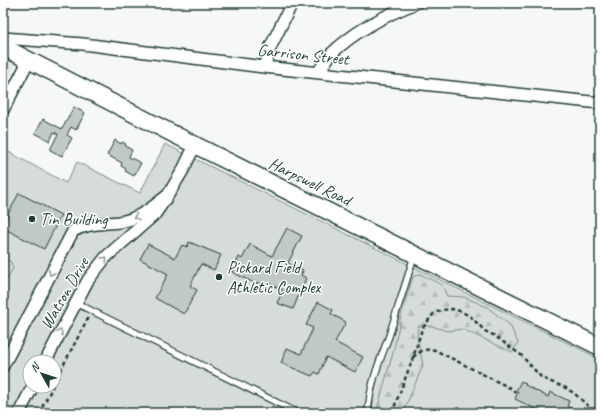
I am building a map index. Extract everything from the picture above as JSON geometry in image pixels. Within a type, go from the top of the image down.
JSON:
[{"type":"main road","name":"Harpswell Road","points":[[3,47],[195,145],[600,347]]},
{"type":"street","points":[[264,67],[271,46],[292,3]]},
{"type":"street","points":[[318,72],[331,55],[366,27],[390,14],[416,3]]},
{"type":"street","name":"Garrison Street","points":[[3,38],[83,44],[264,67],[600,103]]},
{"type":"street","points":[[3,110],[28,60]]},
{"type":"street","name":"Watson Drive","points":[[49,354],[88,280],[96,268],[106,257],[155,214],[183,170],[195,145]]},
{"type":"street","name":"Watson Drive","points":[[3,366],[73,231],[88,225],[120,222],[132,218],[152,209],[168,195]]},
{"type":"street","points":[[19,413],[29,394]]},
{"type":"lane","points":[[368,413],[371,386],[376,368],[392,326],[414,254]]},
{"type":"lane","points":[[76,303],[295,412]]},
{"type":"path","points":[[392,413],[413,358],[422,329],[434,313],[452,309],[470,316],[485,330],[521,355],[542,377],[566,388],[596,413]]},
{"type":"path","points":[[62,367],[91,311]]},
{"type":"path","points":[[413,358],[418,353],[429,349],[435,350],[512,389],[517,394]]},
{"type":"path","points":[[39,413],[48,394]]},
{"type":"shaded area","points":[[3,54],[18,61],[3,91]]},
{"type":"green space","name":"Pickard Field Athletic Complex","points":[[165,144],[600,359],[600,413],[3,413],[3,149],[66,183],[77,162],[140,193]]},
{"type":"green space","points":[[3,258],[11,262],[13,268],[3,287]]},
{"type":"green space","points":[[420,274],[442,285],[447,296],[464,297],[487,307],[510,325],[518,343],[512,352],[462,329],[447,331],[432,326],[418,326],[417,336],[423,365],[403,413],[376,413],[394,349],[401,315],[413,277]]},
{"type":"building","points":[[74,107],[85,113],[76,130],[71,127],[67,135],[72,138],[62,156],[50,150],[58,134],[54,132],[50,141],[35,133],[43,119],[62,129]]},
{"type":"building","points":[[115,140],[121,144],[122,142],[126,144],[125,146],[132,150],[129,157],[141,163],[134,176],[125,171],[126,169],[121,166],[122,163],[107,155]]},
{"type":"building","name":"Tin Building","points":[[19,193],[61,215],[44,249],[3,228],[3,224]]},
{"type":"building","points":[[287,228],[302,236],[288,263],[303,271],[301,275],[306,278],[293,309],[277,303],[283,290],[268,283],[266,286],[257,282],[256,284],[232,272],[239,257],[242,259],[250,244],[272,256]]},
{"type":"building","points":[[189,242],[221,255],[214,270],[201,264],[190,286],[197,290],[184,314],[155,298],[168,274],[140,259],[148,244],[175,258],[182,245],[187,247]]},
{"type":"building","points":[[318,302],[333,310],[331,314],[346,322],[335,342],[363,357],[355,372],[326,357],[319,374],[315,372],[312,376],[281,363],[287,348],[301,354],[313,328],[306,325]]},
{"type":"building","points":[[521,381],[526,384],[525,385],[548,397],[550,392],[569,401],[567,406],[581,413],[544,413],[515,399],[518,392],[516,391]]},
{"type":"place","name":"Tin Building","points":[[32,219]]},
{"type":"place","name":"Pickard Field Athletic Complex","points":[[219,277]]}]
